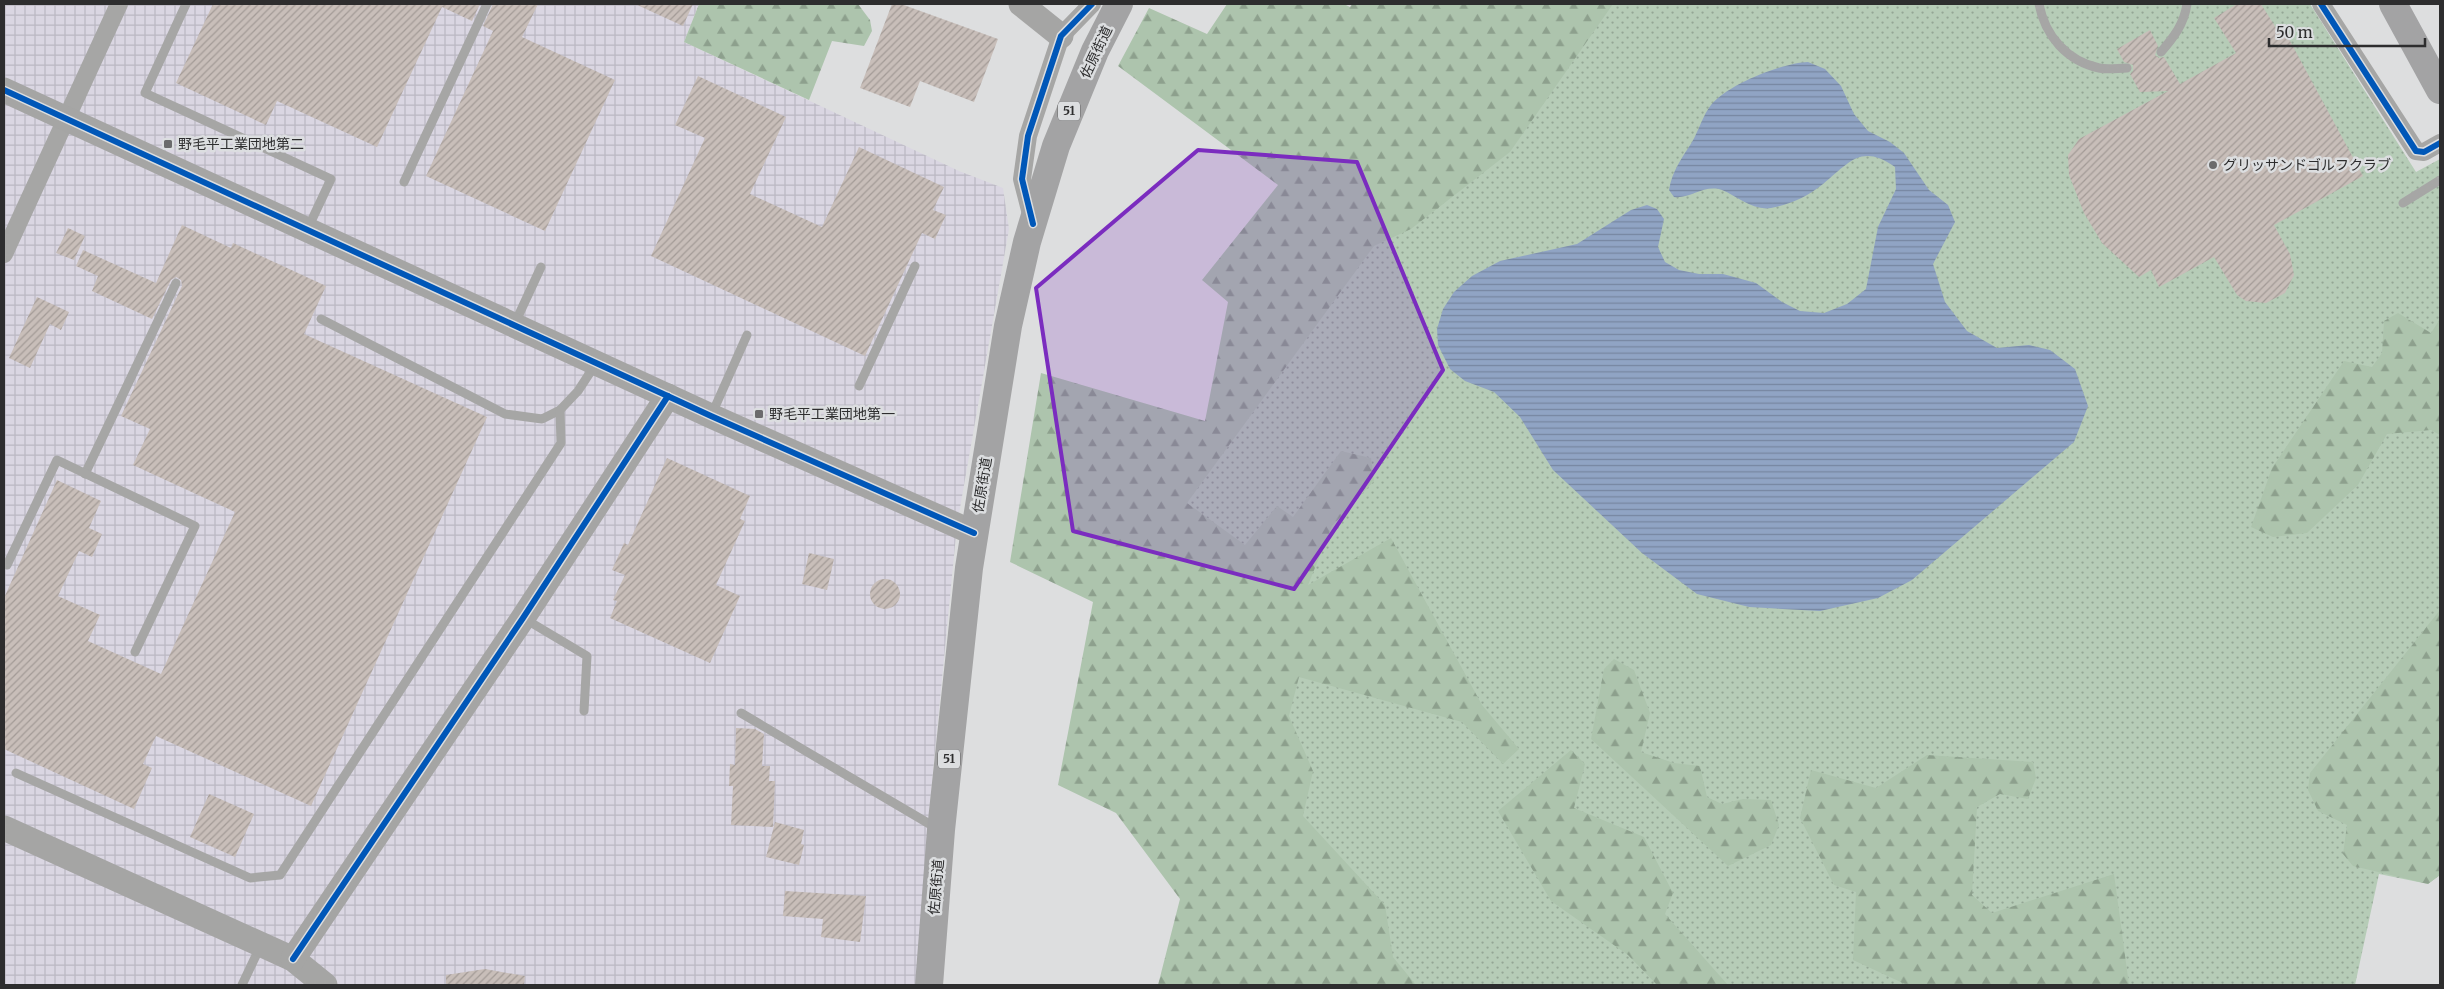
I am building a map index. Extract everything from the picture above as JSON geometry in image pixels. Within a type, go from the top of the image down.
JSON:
[{"type":"highway","name":"佐原街道","points":[[929,985],[941,830],[974,533],[1008,326],[1033,224],[1056,146],[1095,51],[1119,4]]},
{"type":"highway","points":[[2393,4],[2440,90]]},
{"type":"street","points":[[4,254],[119,4]]},
{"type":"street","points":[[1021,4],[1061,36]]},
{"type":"street","points":[[1033,224],[1022,180],[1028,136],[1061,36],[1092,4]]},
{"type":"street","points":[[2321,4],[2416,151],[2424,152],[2435,146]]},
{"type":"street","points":[[4,90],[711,416],[974,533]]},
{"type":"street","points":[[293,959],[523,618],[668,396]]},
{"type":"street","points":[[4,828],[293,959],[325,985]]},
{"type":"lane","points":[[186,4],[145,93],[331,179],[307,230]]},
{"type":"lane","points":[[404,182],[487,4]]},
{"type":"lane","points":[[2039,4],[2042,19],[2055,42],[2076,60],[2100,68],[2127,68]]},
{"type":"lane","points":[[2161,52],[2176,35],[2186,15],[2187,4]]},
{"type":"lane","points":[[2403,203],[2437,182]]},
{"type":"lane","points":[[859,386],[915,266]]},
{"type":"lane","points":[[513,325],[541,267]]},
{"type":"lane","points":[[85,474],[176,283]]},
{"type":"lane","points":[[322,319],[505,414],[542,419],[560,410],[578,391],[596,363]]},
{"type":"lane","points":[[711,416],[747,335]]},
{"type":"lane","points":[[16,773],[250,878],[280,874],[561,443],[560,410]]},
{"type":"lane","points":[[4,564],[7,565],[56,460],[195,526],[135,652]]},
{"type":"lane","points":[[523,618],[587,656],[584,710]]},
{"type":"lane","points":[[741,713],[941,830]]},
{"type":"lane","points":[[242,985],[261,945]]},
{"type":"highlighted area","points":[[1198,150],[1357,162],[1443,370],[1294,589],[1073,531],[1036,288]]},
{"type":"shaded area","points":[[4,4],[699,4],[684,42],[959,171],[1003,188],[1009,229],[957,525],[928,823],[917,985],[4,985]]},
{"type":"green space","points":[[699,4],[858,4],[870,20],[872,31],[864,46],[832,41],[809,100],[684,42]]},
{"type":"green space","points":[[1227,4],[1344,4],[1350,7],[1352,4],[1613,4],[1510,152],[1411,229],[1374,246],[1187,503],[1245,545],[1277,506],[1293,517],[1341,451],[1371,458],[1374,481],[1332,526],[1308,585],[1391,538],[1482,705],[1519,749],[1503,764],[1462,722],[1299,677],[1289,716],[1313,771],[1303,816],[1385,905],[1393,957],[1416,985],[1158,985],[1180,899],[1116,813],[1058,785],[1093,602],[1010,562],[1041,373],[1205,421],[1228,302],[1202,280],[1278,185],[1118,66],[1149,8],[1207,34]]},
{"type":"green space","name":"グリッサンドゴルフクラブ","points":[[1533,4],[2310,4],[2416,172],[2440,159],[2440,875],[2428,884],[2379,874],[2355,985],[1389,985],[1302,852],[1148,500]]},
{"type":"green space","points":[[2398,313],[2431,333],[2440,319],[2440,435],[2431,430],[2387,434],[2358,485],[2307,533],[2273,537],[2251,527],[2272,468],[2344,361],[2372,367],[2382,353],[2384,321]]},
{"type":"green space","points":[[2440,610],[2440,875],[2428,884],[2353,866],[2343,854],[2347,825],[2318,811],[2308,790],[2310,773]]},
{"type":"green space","points":[[1614,659],[1634,670],[1650,713],[1641,752],[1674,763],[1700,766],[1707,797],[1722,804],[1743,799],[1771,800],[1779,825],[1771,845],[1728,866],[1591,739],[1604,669]]},
{"type":"green space","points":[[1571,750],[1585,764],[1574,808],[1644,837],[1673,893],[1665,914],[1728,985],[1657,985],[1628,955],[1551,901],[1498,811]]},
{"type":"green space","points":[[1927,755],[2033,762],[2036,778],[2028,799],[2000,794],[1977,807],[1972,895],[1992,913],[2114,874],[2129,985],[1907,985],[1853,960],[1856,892],[1834,885],[1800,818],[1811,770],[1876,788]]},
{"type":"water","points":[[1808,62],[1825,69],[1841,86],[1854,114],[1868,131],[1890,142],[1904,153],[1929,190],[1948,205],[1955,222],[1933,264],[1945,302],[1967,331],[1997,348],[2029,345],[2050,350],[2075,369],[2088,406],[2074,442],[1912,580],[1878,598],[1820,611],[1749,607],[1697,594],[1642,553],[1553,470],[1520,417],[1494,392],[1465,381],[1450,369],[1438,345],[1437,329],[1443,309],[1454,292],[1472,276],[1500,261],[1577,244],[1631,210],[1647,205],[1657,209],[1664,219],[1658,247],[1665,262],[1679,270],[1699,274],[1723,274],[1756,283],[1782,302],[1800,311],[1824,313],[1847,304],[1866,289],[1878,227],[1896,189],[1895,167],[1883,160],[1864,156],[1848,163],[1817,189],[1805,196],[1771,208],[1752,205],[1722,190],[1709,189],[1686,196],[1674,197],[1669,190],[1672,177],[1703,118],[1711,105],[1719,97],[1742,82],[1756,76],[1784,66]]},
{"type":"building","points":[[213,4],[480,4],[472,21],[442,7],[377,147],[277,101],[266,125],[176,83]]},
{"type":"building","points":[[493,4],[538,4],[522,37],[615,80],[545,231],[426,176],[493,31],[483,26]]},
{"type":"building","points":[[635,4],[693,4],[683,26]]},
{"type":"building","points":[[892,4],[901,4],[998,39],[974,102],[920,81],[910,107],[860,88]]},
{"type":"building","name":"グリッサンドゴルフクラブ","points":[[2237,4],[2261,4],[2278,31],[2283,28],[2363,176],[2274,225],[2290,254],[2294,275],[2285,293],[2266,303],[2246,301],[2237,295],[2214,257],[2159,287],[2151,270],[2139,277],[2102,243],[2084,213],[2069,175],[2068,155],[2079,139],[2168,91],[2140,92],[2130,74],[2133,71],[2133,65],[2124,62],[2117,49],[2150,30],[2158,46],[2155,55],[2159,58],[2164,57],[2180,84],[2236,53],[2214,18]]},
{"type":"building","points":[[698,76],[786,117],[750,194],[822,227],[859,147],[944,187],[933,210],[946,215],[935,239],[922,233],[865,356],[651,256],[705,138],[675,125]]},
{"type":"building","points":[[182,225],[231,248],[233,243],[326,286],[304,334],[487,417],[311,806],[156,736],[143,764],[152,768],[134,809],[4,749],[4,598],[57,480],[101,501],[89,528],[102,534],[92,557],[79,551],[58,596],[100,615],[88,641],[161,674],[235,512],[133,465],[150,429],[121,416],[182,286],[181,280],[176,277],[171,280],[152,319],[92,291],[98,276],[76,266],[83,250],[156,283]]},
{"type":"building","points":[[68,228],[85,236],[74,260],[56,253]]},
{"type":"building","points":[[37,297],[69,312],[61,330],[50,324],[30,368],[9,358]]},
{"type":"building","points":[[667,458],[750,496],[740,519],[745,521],[716,585],[740,596],[710,663],[610,618],[617,601],[613,600],[625,575],[612,570],[624,543],[628,545]]},
{"type":"building","points":[[809,553],[834,559],[827,590],[802,584]]},
{"type":"building","points":[[885,579],[891,580],[899,588],[899,600],[891,608],[885,609],[879,608],[871,600],[870,594],[871,588],[879,580]]},
{"type":"building","points":[[736,728],[755,729],[764,734],[762,766],[770,766],[769,781],[775,781],[773,827],[731,825],[733,786],[729,786],[730,764],[735,765]]},
{"type":"building","points":[[209,794],[254,814],[235,857],[190,837]]},
{"type":"building","points":[[775,822],[804,830],[801,844],[804,845],[799,865],[766,857]]},
{"type":"building","points":[[785,891],[866,896],[860,942],[821,937],[823,919],[783,916]]},
{"type":"building","points":[[485,969],[525,976],[524,985],[446,985],[446,975]]},
{"type":"cycle path","points":[[1033,224],[1022,179],[1028,136],[1061,36],[1092,4]]},
{"type":"cycle path","points":[[2321,4],[2416,151],[2424,152],[2440,143]]},
{"type":"cycle path","points":[[4,90],[711,416],[974,533]]},
{"type":"cycle path","points":[[293,959],[523,618],[668,396]]},
{"type":"place","name":"野毛平工業団地第二","points":[[168,144]]},
{"type":"place","name":"グリッサンドゴルフクラブ","points":[[2213,165]]},
{"type":"place","name":"野毛平工業団地第一","points":[[759,414]]}]
